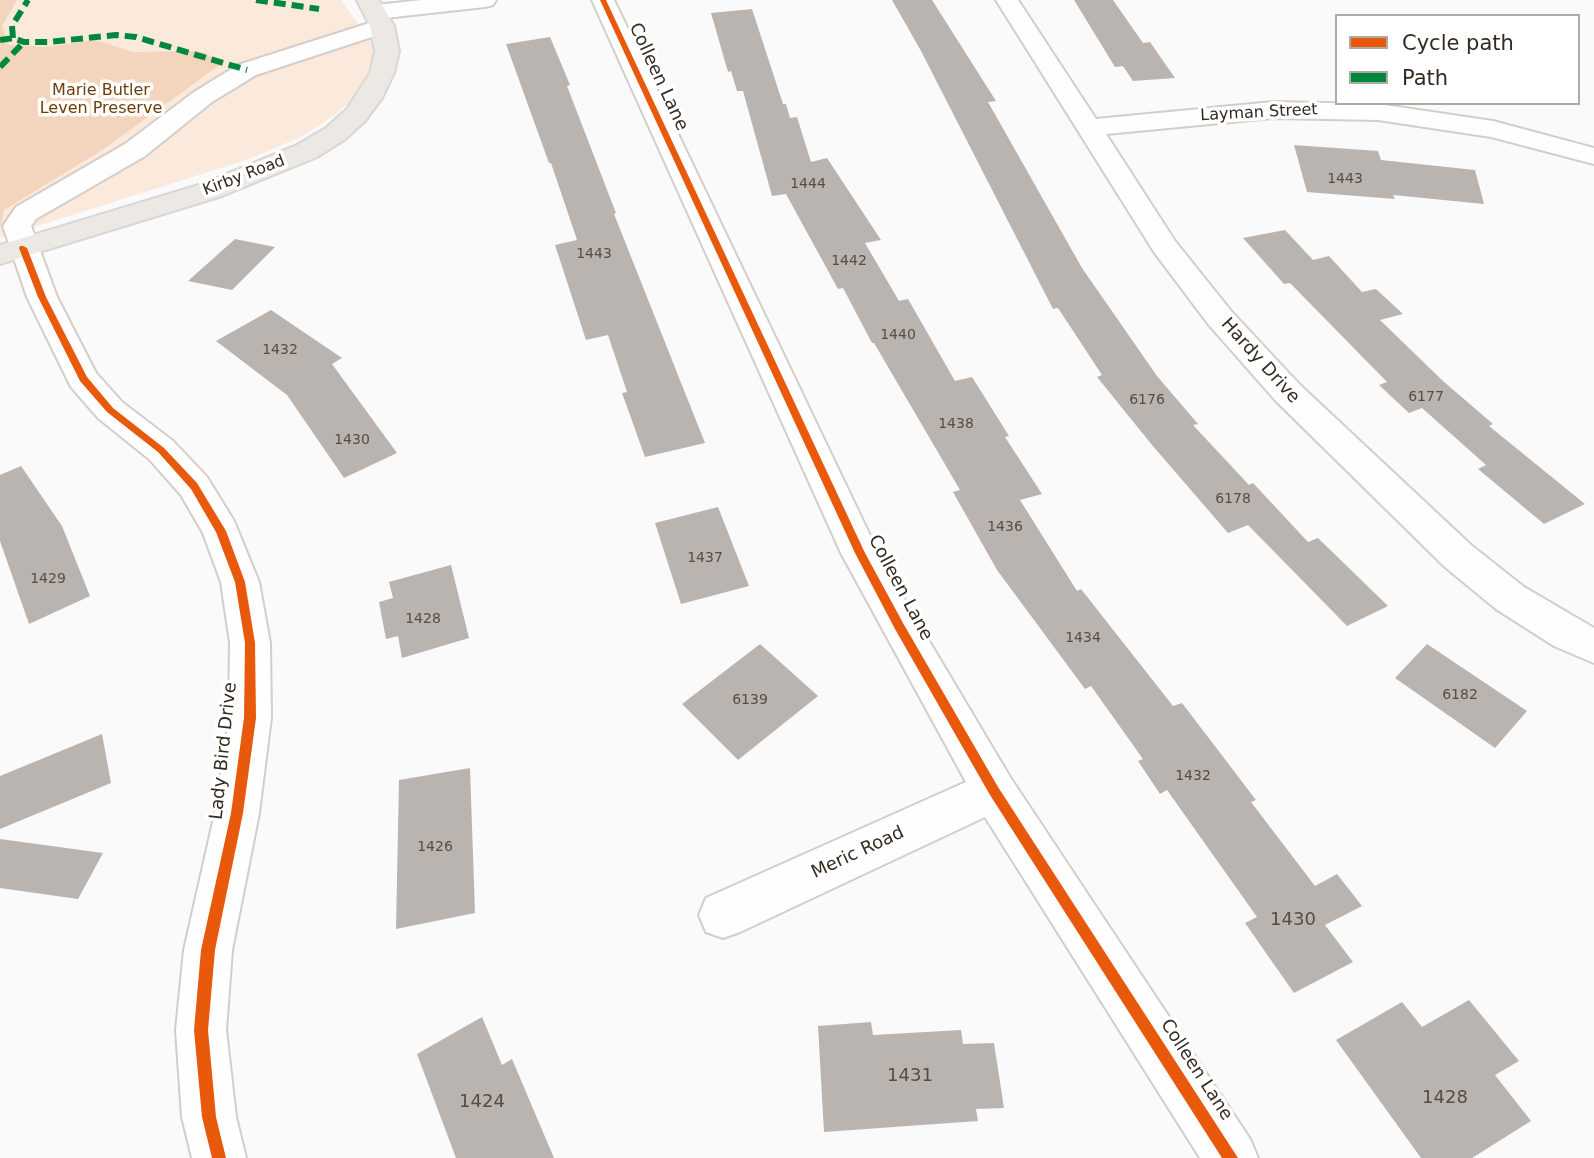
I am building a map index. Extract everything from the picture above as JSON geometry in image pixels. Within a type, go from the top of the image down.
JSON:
[{"type":"main road","name":"Kirby Road","points":[[11,252],[212,190],[274,166],[316,145],[356,116],[382,73],[387,51],[375,13]]},
{"type":"street","points":[[11,252],[17,226],[26,213],[135,150],[228,80],[375,13],[485,0]]},
{"type":"street","name":"Colleen Lane","points":[[603,0],[860,553],[994,791],[1231,1158]]},
{"type":"street","name":"Hardy Drive","points":[[1007,0],[1164,246],[1220,318],[1288,393],[1369,474],[1458,556],[1510,598],[1568,634],[1594,646]]},
{"type":"street","name":"Layman Street","points":[[1087,128],[1273,110],[1378,112],[1493,129],[1594,156]]},
{"type":"street","name":"Lady Bird Drive","points":[[11,252],[42,297],[83,379],[110,410],[162,450],[194,486],[221,531],[240,582],[250,643],[250,718],[237,813],[208,950],[201,1030],[209,1117],[219,1158]]},
{"type":"street","name":"Meric Road","points":[[723,915],[994,791]]},
{"type":"green space","name":"Marie Butler Leven Preserve","points":[[0,0],[341,0],[373,45],[372,68],[354,98],[335,115],[301,137],[246,160],[0,238]]},
{"type":"green space","points":[[0,0],[17,0],[2,26],[9,45],[46,47],[95,40],[133,52],[197,51],[225,61],[104,149],[4,210],[0,228]]},
{"type":"building","points":[[892,0],[932,0],[996,101],[988,102],[1082,268],[1157,376],[1198,424],[1193,425],[1249,485],[1253,483],[1308,542],[1318,538],[1388,606],[1347,626],[1248,525],[1228,533],[1152,445],[1097,377],[1102,375],[1058,308],[1053,309],[921,51]]},
{"type":"building","points":[[1074,0],[1113,0],[1143,43],[1150,42],[1175,78],[1133,81],[1123,66],[1115,67]]},
{"type":"building","points":[[752,9],[783,104],[786,104],[790,118],[797,117],[811,162],[827,158],[881,240],[865,243],[899,301],[908,299],[955,381],[972,377],[1009,436],[1005,437],[1042,494],[1020,500],[1077,591],[1081,589],[1173,706],[1182,703],[1256,800],[1251,802],[1315,886],[1337,874],[1362,906],[1325,925],[1353,962],[1294,993],[1245,923],[1257,917],[1167,790],[1160,794],[1138,761],[1143,759],[1091,686],[1085,689],[997,570],[953,492],[960,490],[872,343],[843,288],[838,289],[786,194],[772,196],[743,91],[737,91],[731,71],[728,72],[711,13]]},
{"type":"building","points":[[550,37],[570,85],[567,86],[616,213],[614,214],[705,443],[645,457],[622,393],[627,392],[608,335],[586,340],[555,245],[577,240],[506,44]]},
{"type":"building","points":[[1294,145],[1378,151],[1381,160],[1475,170],[1484,204],[1393,195],[1395,199],[1307,192]]},
{"type":"building","points":[[1285,230],[1313,260],[1329,256],[1362,292],[1376,289],[1403,314],[1380,320],[1443,381],[1493,424],[1489,426],[1585,504],[1544,524],[1478,469],[1486,465],[1422,408],[1409,413],[1379,385],[1387,382],[1290,283],[1284,284],[1243,238]]},
{"type":"building","points":[[235,239],[275,247],[232,290],[188,281]]},
{"type":"building","points":[[271,310],[342,358],[332,364],[397,453],[344,478],[287,395],[216,341]]},
{"type":"building","points":[[21,466],[62,526],[90,596],[29,624],[0,541],[0,475]]},
{"type":"building","points":[[718,507],[749,586],[681,604],[655,523]]},
{"type":"building","points":[[451,565],[469,638],[402,658],[398,636],[386,639],[379,602],[393,598],[389,582]]},
{"type":"building","points":[[760,644],[818,696],[738,760],[682,704]]},
{"type":"building","points":[[1427,644],[1527,711],[1495,748],[1395,678]]},
{"type":"building","points":[[102,734],[111,783],[0,829],[0,776]]},
{"type":"building","points":[[470,768],[475,913],[396,929],[399,780]]},
{"type":"building","points":[[0,839],[103,853],[78,899],[0,888]]},
{"type":"building","points":[[1469,1000],[1519,1061],[1495,1075],[1531,1121],[1472,1158],[1421,1158],[1336,1040],[1402,1002],[1422,1027]]},
{"type":"building","points":[[482,1017],[502,1065],[512,1059],[554,1158],[456,1158],[417,1054]]},
{"type":"building","points":[[871,1022],[873,1035],[961,1030],[963,1044],[994,1043],[1004,1108],[976,1109],[978,1121],[824,1132],[818,1026]]},
{"type":"marked path","points":[[13,38],[12,26],[28,0]]},
{"type":"marked path","points":[[256,0],[319,9]]},
{"type":"marked path","points":[[0,40],[13,38],[24,42],[48,42],[116,35],[136,37],[247,70]]},
{"type":"marked path","points":[[0,67],[24,42]]},
{"type":"cycle path","points":[[603,0],[860,553],[899,626],[994,791],[1231,1158]]},
{"type":"cycle path","points":[[23,248],[42,297],[83,379],[110,410],[161,450],[194,486],[221,531],[240,582],[250,643],[250,718],[237,813],[208,950],[201,1030],[209,1117],[219,1158]]}]
